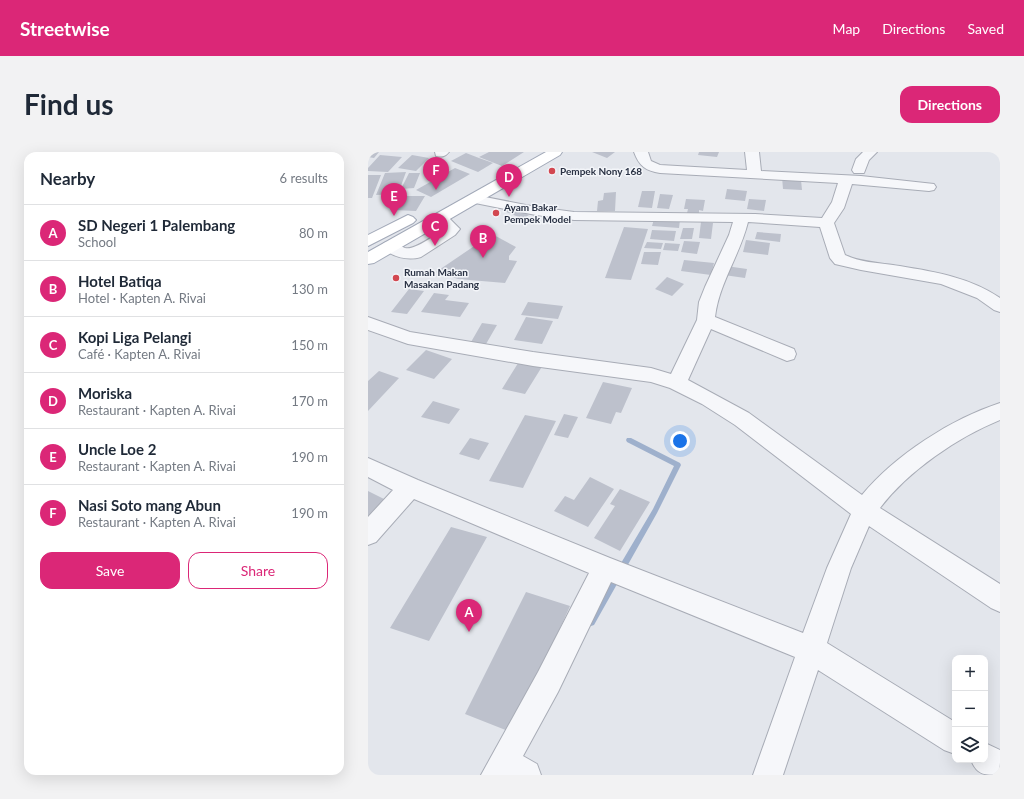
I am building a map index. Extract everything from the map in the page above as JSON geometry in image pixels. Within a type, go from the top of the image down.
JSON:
[{"type":"main road","points":[[368,241],[441,203],[530,152]]},
{"type":"main road","points":[[441,218],[555,152]]},
{"type":"main road","points":[[368,259],[390,246]]},
{"type":"street","points":[[641,152],[644,162],[651,168],[665,170],[846,179],[929,187]]},
{"type":"street","points":[[752,152],[754,174]]},
{"type":"street","points":[[859,170],[863,159],[870,152]]},
{"type":"street","points":[[826,223],[834,214],[843,195],[846,179]]},
{"type":"street","points":[[476,199],[536,211],[574,216],[755,218],[826,223]]},
{"type":"street","points":[[390,246],[402,254],[415,254],[450,232],[452,229],[441,218]]},
{"type":"street","points":[[677,383],[706,320],[708,302],[713,287],[737,235],[741,219]]},
{"type":"street","points":[[826,223],[838,258],[841,260],[960,284],[982,293],[999,305]]},
{"type":"street","points":[[974,309],[999,305]]},
{"type":"street","points":[[706,320],[787,354]]},
{"type":"street","points":[[368,323],[408,338],[533,359],[651,376],[677,383],[709,399],[742,419],[864,510],[1000,599]]},
{"type":"street","points":[[768,775],[839,568],[864,510],[876,495],[916,458],[973,422],[1000,411]]},
{"type":"street","points":[[368,467],[410,487],[637,581],[812,650],[952,737]]},
{"type":"street","points":[[368,534],[410,487]]},
{"type":"street","points":[[509,769],[548,682],[608,569]]},
{"type":"street","points":[[988,760],[1000,768]]},
{"type":"building","points":[[368,152],[379,152],[374,158],[368,157]]},
{"type":"building","points":[[489,152],[524,152],[502,166],[479,157]]},
{"type":"building","points":[[592,152],[615,152],[607,158]]},
{"type":"building","points":[[699,152],[719,152],[717,157],[698,155]]},
{"type":"building","points":[[466,153],[493,163],[478,172],[451,161]]},
{"type":"building","points":[[380,155],[402,157],[388,172],[368,171],[368,168]]},
{"type":"building","points":[[412,155],[429,158],[416,171],[398,168]]},
{"type":"building","points":[[455,168],[470,174],[431,197],[416,190]]},
{"type":"building","points":[[406,172],[398,194],[376,195],[385,173]]},
{"type":"building","points":[[409,173],[420,173],[414,188],[401,189]]},
{"type":"building","points":[[368,175],[381,175],[372,198],[368,198]]},
{"type":"building","points":[[782,177],[801,180],[802,190],[783,189]]},
{"type":"building","points":[[727,189],[747,191],[745,201],[725,199]]},
{"type":"building","points":[[642,191],[655,191],[652,208],[638,207]]},
{"type":"building","points":[[616,192],[615,211],[597,211],[598,201],[603,200],[604,193]]},
{"type":"building","points":[[660,194],[673,195],[669,209],[657,208]]},
{"type":"building","points":[[404,196],[425,196],[416,211],[394,210]]},
{"type":"building","points":[[686,199],[705,200],[703,211],[699,210],[699,214],[687,213],[688,209],[684,209]]},
{"type":"building","points":[[749,199],[766,200],[764,211],[747,209]]},
{"type":"building","points":[[508,206],[529,215],[523,219],[502,210]]},
{"type":"building","points":[[654,219],[680,220],[679,228],[652,226]]},
{"type":"building","points":[[701,222],[713,223],[711,239],[699,238]]},
{"type":"building","points":[[624,227],[648,229],[631,280],[605,278]]},
{"type":"building","points":[[683,228],[694,228],[692,239],[680,239]]},
{"type":"building","points":[[652,230],[676,231],[674,241],[650,239]]},
{"type":"building","points":[[757,232],[781,234],[780,242],[755,239]]},
{"type":"building","points":[[492,234],[516,247],[509,256],[509,260],[517,261],[505,283],[458,279],[436,272]]},
{"type":"building","points":[[746,240],[770,243],[768,255],[743,252]]},
{"type":"building","points":[[684,241],[700,242],[697,254],[681,252]]},
{"type":"building","points":[[647,242],[663,243],[661,249],[644,248]]},
{"type":"building","points":[[665,243],[680,244],[678,251],[663,250]]},
{"type":"building","points":[[644,252],[661,252],[658,265],[641,264]]},
{"type":"building","points":[[684,260],[714,263],[711,275],[681,271]]},
{"type":"building","points":[[726,266],[747,269],[745,278],[724,275]]},
{"type":"building","points":[[667,277],[684,284],[672,296],[655,289]]},
{"type":"building","points":[[409,289],[424,291],[407,314],[391,312]]},
{"type":"building","points":[[434,293],[449,295],[445,300],[469,303],[460,317],[421,312]]},
{"type":"building","points":[[528,302],[563,306],[558,319],[521,315]]},
{"type":"building","points":[[526,317],[553,321],[542,344],[514,340]]},
{"type":"building","points":[[482,323],[497,325],[486,344],[471,342]]},
{"type":"building","points":[[426,350],[452,359],[434,379],[406,370]]},
{"type":"building","points":[[520,360],[543,365],[525,394],[502,389]]},
{"type":"building","points":[[379,371],[399,378],[368,411],[368,381]]},
{"type":"building","points":[[603,382],[632,388],[621,413],[616,412],[611,424],[586,418]]},
{"type":"building","points":[[433,401],[460,409],[449,424],[421,417]]},
{"type":"building","points":[[564,414],[578,417],[568,438],[554,435]]},
{"type":"building","points":[[525,415],[556,421],[523,488],[489,481]]},
{"type":"building","points":[[470,438],[489,443],[479,460],[459,454]]},
{"type":"building","points":[[590,477],[614,489],[588,527],[554,511],[565,496],[574,500]]},
{"type":"building","points":[[620,489],[650,502],[620,551],[594,538],[615,506],[610,504]]},
{"type":"building","points":[[368,491],[384,499],[368,516]]},
{"type":"building","points":[[451,527],[487,537],[429,641],[390,628]]},
{"type":"building","points":[[526,592],[570,606],[513,733],[465,714]]},
{"type":"waterway","points":[[591,622],[655,511],[678,465],[629,440]]},
{"type":"place","name":"Pempek Nony 168","points":[[552,171]]},
{"type":"place","name":"Nasi Soto mang Abun","points":[[436,190]]},
{"type":"place","name":"Moriska","points":[[509,197]]},
{"type":"place","name":"Ayam Bakar Pempek Model","points":[[496,213]]},
{"type":"place","name":"Uncle Loe 2","points":[[394,216]]},
{"type":"place","name":"Kopi Liga Pelangi","points":[[435,246]]},
{"type":"place","name":"Hotel Batiqa","points":[[483,258]]},
{"type":"place","name":"Rumah Makan Masakan Padang","points":[[396,278]]},
{"type":"place","name":"SD Negeri 1 Palembang","points":[[469,632]]}]
